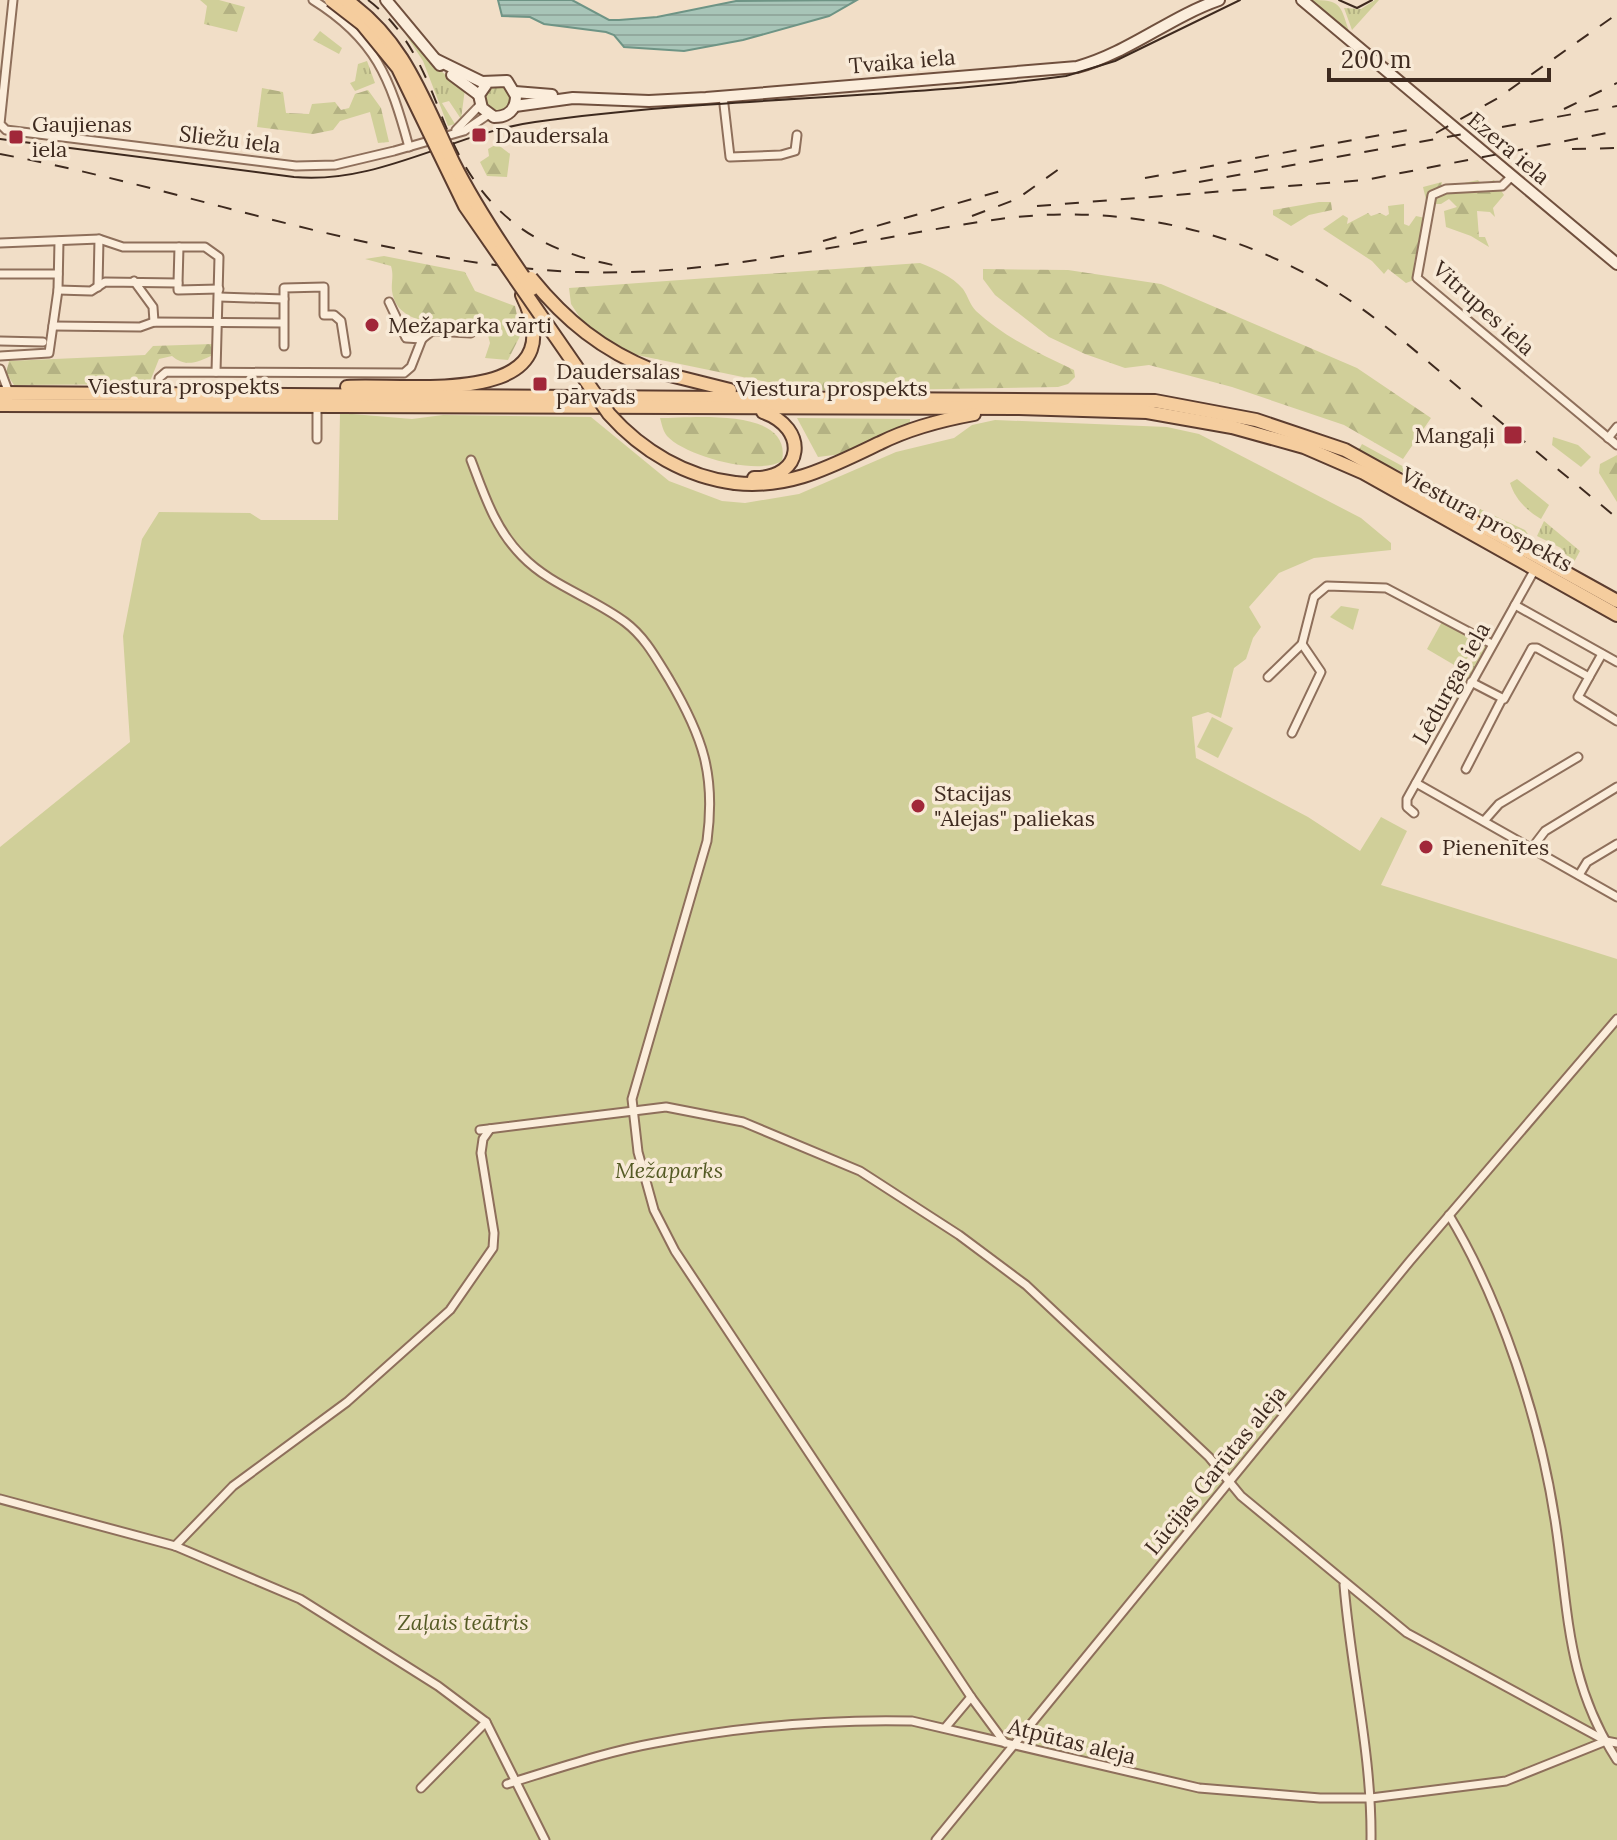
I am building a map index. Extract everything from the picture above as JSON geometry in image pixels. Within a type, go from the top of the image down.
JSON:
[{"type":"main road","points":[[331,0],[362,24],[398,68],[455,189],[516,281],[623,430],[665,461],[761,486],[792,481],[830,469],[928,424],[1019,408]]},
{"type":"main road","points":[[346,0],[369,16],[400,52],[470,193],[618,413],[632,429],[689,464],[735,480],[779,473],[792,458],[795,447],[786,424],[775,416],[745,409]]},
{"type":"main road","points":[[513,259],[574,326],[611,351],[654,371],[709,387],[781,397]]},
{"type":"main road","points":[[302,395],[317,389],[364,386],[471,385],[495,381],[510,374],[529,351],[532,322],[516,281]]},
{"type":"main road","name":"Viestura prospekts","points":[[5,393],[645,402],[745,409],[1130,410],[1232,427],[1327,456],[1406,489],[1617,601]]},
{"type":"main road","name":"Viestura prospekts","points":[[0,405],[317,406],[781,397],[1113,398],[1181,405],[1256,420],[1312,437],[1369,462],[1406,489],[1535,569],[1617,615]]},
{"type":"street","points":[[0,124],[13,0]]},
{"type":"street","points":[[313,0],[344,21],[374,52],[388,81],[409,147]]},
{"type":"street","name":"Tvaika iela","points":[[386,0],[447,72],[480,100],[489,114],[504,116],[515,106],[573,98]]},
{"type":"street","name":"Tvaika iela","points":[[437,60],[488,82],[507,81],[515,92],[649,101],[723,96],[1077,67],[1102,58],[1187,13],[1219,0]]},
{"type":"street","name":"Ezera iela","points":[[1302,0],[1617,264]]},
{"type":"street","points":[[480,100],[488,82]]},
{"type":"street","points":[[515,92],[515,106]]},
{"type":"street","points":[[723,96],[730,157],[781,155],[795,151],[797,135]]},
{"type":"street","name":"Sliežu iela","points":[[454,132],[480,100]]},
{"type":"street","name":"Sliežu iela","points":[[0,124],[6,130],[296,166],[335,165],[409,147],[464,131],[489,114]]},
{"type":"street","name":"Vitrupes iela","points":[[1512,176],[1502,186],[1446,189],[1432,195],[1416,266],[1417,278],[1617,445]]},
{"type":"street","points":[[98,287],[99,239]]},
{"type":"street","points":[[0,243],[99,239],[123,247],[205,247],[219,257],[216,372]]},
{"type":"street","points":[[0,356],[46,356],[49,353],[58,290],[59,241]]},
{"type":"street","points":[[179,247],[178,290],[284,299]]},
{"type":"street","points":[[0,274],[58,274]]},
{"type":"street","points":[[134,281],[153,307],[154,322]]},
{"type":"street","points":[[58,290],[91,291],[105,282],[178,283]]},
{"type":"street","points":[[284,346],[284,288],[324,287],[324,315],[334,315],[341,321],[346,353]]},
{"type":"street","points":[[389,302],[406,338],[422,339]]},
{"type":"street","points":[[53,326],[140,327],[154,322],[283,323]]},
{"type":"street","points":[[158,393],[163,373],[404,373],[411,367],[422,339],[432,331],[471,333]]},
{"type":"street","points":[[0,341],[43,342]]},
{"type":"street","points":[[0,369],[5,393]]},
{"type":"street","points":[[317,406],[317,439]]},
{"type":"street","points":[[1608,438],[1617,427]]},
{"type":"street","points":[[471,460],[491,512],[511,544],[555,583],[607,610],[645,640],[685,706],[704,748],[711,802],[707,841],[631,1112],[643,1173],[668,1239],[971,1697],[1009,1744]]},
{"type":"street","name":"Lēdurgas iela","points":[[1414,813],[1406,804],[1416,783],[1535,569]]},
{"type":"street","points":[[1268,677],[1302,644],[1314,597],[1332,585],[1386,588],[1492,644]]},
{"type":"street","points":[[1515,605],[1617,662]]},
{"type":"street","points":[[1292,733],[1321,672],[1302,644]]},
{"type":"street","points":[[1466,769],[1532,648],[1589,677]]},
{"type":"street","points":[[1602,654],[1578,697],[1617,721]]},
{"type":"street","points":[[1471,682],[1502,699]]},
{"type":"street","points":[[1484,821],[1499,804],[1578,757]]},
{"type":"street","points":[[1416,783],[1617,897]]},
{"type":"street","points":[[1532,848],[1545,831],[1617,787]]},
{"type":"street","points":[[1579,875],[1587,862],[1617,844]]},
{"type":"street","name":"Lūcijas Garūtas aleja","points":[[936,1840],[1009,1744],[1449,1215],[1617,1019]]},
{"type":"street","points":[[480,1130],[666,1107],[743,1122],[860,1171],[903,1197],[1026,1285],[1209,1457],[1241,1496],[1344,1585],[1407,1633],[1606,1741],[1617,1743]]},
{"type":"street","points":[[175,1546],[233,1486],[399,1358],[450,1310],[481,1270],[493,1244],[480,1146],[491,1129]]},
{"type":"street","points":[[1449,1215],[1492,1302],[1530,1418],[1555,1520],[1571,1655],[1606,1741],[1617,1760]]},
{"type":"street","points":[[0,1499],[175,1546],[300,1599],[438,1686],[486,1722],[545,1840]]},
{"type":"street","points":[[1344,1585],[1350,1663],[1371,1798],[1371,1840]]},
{"type":"street","points":[[945,1728],[971,1697]]},
{"type":"street","name":"Atpūtas aleja","points":[[507,1784],[642,1745],[776,1725],[912,1721],[1199,1788],[1247,1794],[1371,1798],[1506,1781],[1606,1741]]},
{"type":"street","points":[[421,1788],[486,1722]]},
{"type":"green space","points":[[200,0],[219,0],[245,7],[237,32],[204,24],[207,6]]},
{"type":"green space","points":[[1311,0],[1338,5],[1349,31]]},
{"type":"green space","points":[[1379,0],[1352,30],[1344,8],[1361,9]]},
{"type":"green space","points":[[320,31],[342,48],[339,54],[313,40]]},
{"type":"green space","points":[[406,35],[438,69],[465,89],[461,119],[449,101],[442,103],[455,124],[448,126],[423,61]]},
{"type":"green space","points":[[367,61],[375,83],[355,91],[350,83],[355,81],[358,64]]},
{"type":"green space","points":[[498,85],[507,89],[511,98],[507,107],[498,111],[489,107],[485,98],[489,89]]},
{"type":"green space","points":[[262,88],[283,92],[286,113],[309,114],[312,104],[335,102],[341,110],[349,108],[355,94],[368,90],[381,108],[389,142],[378,143],[370,112],[340,121],[333,130],[313,134],[257,127]]},
{"type":"green space","points":[[497,144],[510,154],[507,177],[487,176],[480,162],[489,156],[488,149]]},
{"type":"green space","points":[[1478,180],[1482,185],[1494,180],[1504,195],[1493,208],[1495,217],[1490,212],[1477,211],[1479,237],[1485,237],[1489,247],[1446,227],[1444,211],[1457,207],[1449,199],[1441,204],[1427,204],[1423,187],[1442,182],[1441,188]]},
{"type":"green space","points":[[1331,202],[1332,210],[1309,215],[1291,226],[1273,215],[1273,210]]},
{"type":"green space","points":[[1404,204],[1404,224],[1409,226],[1416,216],[1425,218],[1414,263],[1414,280],[1406,283],[1388,269],[1384,274],[1372,261],[1323,229],[1343,215],[1348,218],[1347,224],[1368,213],[1371,216],[1380,213],[1386,216],[1389,214],[1388,206]]},
{"type":"green space","points":[[384,256],[465,272],[475,291],[515,306],[521,334],[508,360],[485,358],[490,343],[486,328],[431,322],[405,313],[392,291],[391,266],[365,259]]},
{"type":"green space","points":[[920,263],[954,280],[976,311],[998,329],[1074,370],[1075,377],[1068,384],[1058,387],[827,391],[762,381],[627,353],[588,330],[571,304],[569,288]]},
{"type":"green space","points":[[983,269],[1068,270],[1161,284],[1357,368],[1431,418],[1403,459],[1344,425],[1232,387],[1149,365],[1125,368],[1049,337],[995,295],[983,279]]},
{"type":"green space","points":[[212,344],[213,355],[197,362],[182,362],[172,356],[159,359],[149,384],[14,385],[6,373],[9,361],[145,355],[153,346]]},
{"type":"green space","name":"Mežaparks","points":[[340,413],[412,419],[443,415],[591,417],[669,481],[722,501],[745,503],[799,494],[896,452],[954,438],[972,425],[995,420],[1167,427],[1199,434],[1361,518],[1391,543],[1391,550],[1314,558],[1279,573],[1249,607],[1261,627],[1253,638],[1246,659],[1234,668],[1221,718],[1208,712],[1192,717],[1196,758],[1308,817],[1360,851],[1381,817],[1407,831],[1381,885],[1617,959],[1617,1840],[0,1840],[0,847],[130,742],[123,636],[142,539],[159,512],[250,513],[261,520],[338,520]]},
{"type":"green space","points":[[715,417],[756,423],[772,431],[781,443],[782,461],[756,466],[705,457],[667,436],[660,418]]},
{"type":"green space","points":[[797,418],[910,419],[910,423],[850,453],[818,457]]},
{"type":"green space","points":[[1553,437],[1578,445],[1591,457],[1581,467],[1552,445]]},
{"type":"green space","points":[[1362,444],[1437,485],[1436,488],[1358,451]]},
{"type":"green space","points":[[1617,455],[1617,502],[1599,473],[1600,464]]},
{"type":"green space","points":[[1517,479],[1549,505],[1541,519],[1526,508],[1515,494],[1510,483]]},
{"type":"green space","points":[[1480,509],[1525,530],[1530,537],[1528,543],[1477,513]]},
{"type":"green space","points":[[1544,521],[1580,551],[1573,564],[1561,548],[1537,536]]},
{"type":"green space","points":[[1534,540],[1579,573],[1528,543]]},
{"type":"green space","points":[[1341,606],[1359,609],[1353,630],[1330,617]]},
{"type":"green space","points":[[1443,620],[1477,641],[1461,669],[1427,649]]},
{"type":"green space","points":[[1483,643],[1487,646],[1458,699],[1453,697]]},
{"type":"green space","points":[[1212,717],[1233,728],[1218,758],[1197,747]]},
{"type":"shaded area","points":[[498,0],[572,0],[609,20],[619,20],[657,17],[736,1],[857,0],[829,16],[743,40],[684,51],[624,47],[614,35],[606,32],[544,24],[530,17],[502,16]]},
{"type":"tram line","points":[[0,139],[294,177],[325,177],[386,166],[475,136],[535,122],[667,108],[934,90],[1066,76],[1115,61],[1240,0]]},
{"type":"tram line","points":[[1339,0],[1357,8],[1372,0]]},
{"type":"railway","points":[[368,0],[404,38],[429,84],[455,147],[487,197],[528,233],[581,257],[613,265]]},
{"type":"railway","points":[[1436,133],[1498,98],[1617,14]]},
{"type":"railway","points":[[1564,109],[1617,83]]},
{"type":"railway","points":[[1199,182],[1617,106]]},
{"type":"railway","points":[[1145,178],[1419,128]]},
{"type":"railway","points":[[1037,206],[1365,180],[1617,131]]},
{"type":"railway","points":[[1572,149],[1617,148]]},
{"type":"railway","points":[[0,154],[144,186],[359,241],[504,266],[578,272],[632,272],[737,263],[947,227],[1044,215],[1089,215],[1177,226],[1220,237],[1261,253],[1302,271],[1340,294],[1403,341],[1617,518]]},
{"type":"railway","points":[[972,216],[1017,199],[1059,169]]},
{"type":"railway","points":[[823,241],[1008,189]]},
{"type":"place","name":"Daudersala","points":[[479,135]]},
{"type":"place","name":"Gaujienas iela","points":[[16,137]]},
{"type":"place","name":"Mežaparka vārti","points":[[372,325]]},
{"type":"place","name":"Daudersalas pārvads","points":[[540,384]]},
{"type":"place","name":"Mangaļi","points":[[1513,435]]},
{"type":"place","name":"Stacijas \"Alejas\" paliekas","points":[[918,806]]},
{"type":"place","name":"Pienenītes","points":[[1426,847]]},
{"type":"park label","name":"Zaļais teātris","points":[[463,1622]]}]
